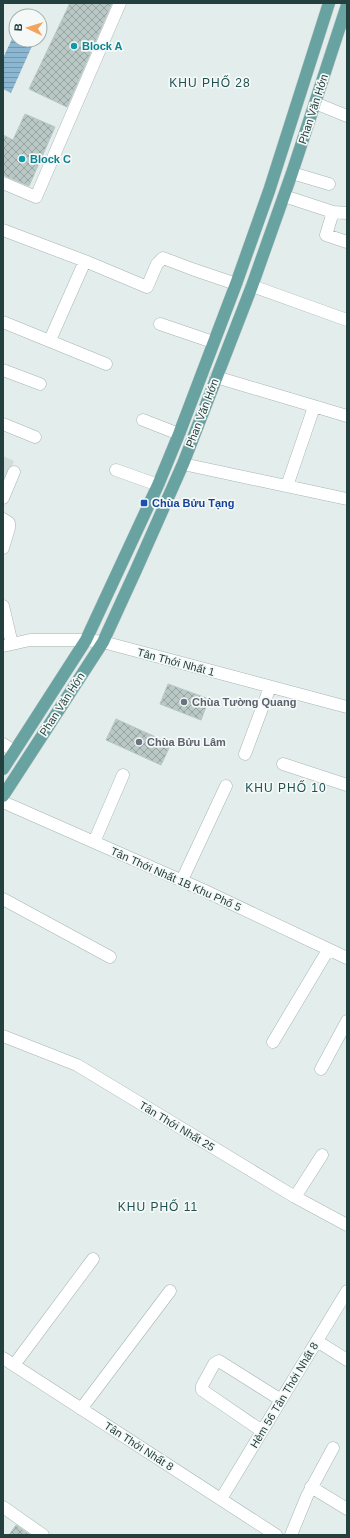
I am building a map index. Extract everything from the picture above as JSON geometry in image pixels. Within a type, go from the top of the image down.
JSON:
[{"type":"main road","name":"Phan Văn Hớn","points":[[3,769],[86,640],[158,485],[236,284],[272,184],[329,3]]},
{"type":"main road","name":"Phan Văn Hớn","points":[[3,796],[103,642],[183,464],[252,286],[292,173],[347,8]]},
{"type":"street","points":[[3,183],[36,197],[120,3]]},
{"type":"street","points":[[315,103],[347,116]]},
{"type":"street","points":[[292,173],[329,184]]},
{"type":"street","points":[[284,196],[333,212],[347,213]]},
{"type":"street","points":[[333,212],[326,235],[347,242]]},
{"type":"street","points":[[3,230],[86,261],[147,287],[157,264],[163,258],[236,284]]},
{"type":"street","points":[[50,340],[86,261]]},
{"type":"street","points":[[252,286],[347,320]]},
{"type":"street","points":[[3,322],[106,364]]},
{"type":"street","points":[[160,324],[213,342]]},
{"type":"street","points":[[3,370],[40,384]]},
{"type":"street","points":[[216,377],[347,416]]},
{"type":"street","points":[[287,486],[314,407]]},
{"type":"street","points":[[143,420],[179,434]]},
{"type":"street","points":[[3,424],[35,437]]},
{"type":"street","points":[[183,464],[347,499]]},
{"type":"street","points":[[116,470],[158,485]]},
{"type":"street","points":[[3,498],[14,472]]},
{"type":"street","points":[[3,519],[9,523],[9,528],[3,548]]},
{"type":"street","points":[[3,606],[7,645]]},
{"type":"street","name":"Tân Thới Nhất 1","points":[[7,645],[30,640],[86,640],[103,642],[347,707]]},
{"type":"street","points":[[246,754],[270,687]]},
{"type":"street","points":[[3,744],[14,751]]},
{"type":"street","points":[[283,764],[347,785]]},
{"type":"street","points":[[94,842],[123,775]]},
{"type":"street","points":[[182,880],[226,786]]},
{"type":"street","name":"Tân Thới Nhất 1B Khu Phố 5","points":[[3,802],[182,880],[347,958]]},
{"type":"street","points":[[3,899],[110,958]]},
{"type":"street","points":[[272,1042],[328,950]]},
{"type":"street","points":[[321,1069],[347,1021]]},
{"type":"street","name":"Tân Thới Nhất 25","points":[[3,1036],[77,1066],[295,1197],[347,1225]]},
{"type":"street","points":[[295,1197],[322,1155]]},
{"type":"street","points":[[14,1365],[93,1258]]},
{"type":"street","points":[[81,1408],[170,1290]]},
{"type":"street","name":"Hẻm 56 Tân Thới Nhất 8","points":[[221,1499],[347,1291]]},
{"type":"street","points":[[316,1341],[347,1360]]},
{"type":"street","name":"Tân Thới Nhất 8","points":[[3,1358],[276,1535]]},
{"type":"street","points":[[262,1431],[202,1390],[202,1386],[214,1364],[219,1361],[281,1400]]},
{"type":"street","points":[[291,1535],[312,1487],[333,1448]]},
{"type":"street","points":[[312,1487],[347,1509]]},
{"type":"street","points":[[5,1513],[43,1535]]},
{"type":"shaded area","points":[[3,456],[14,461],[3,489]]},
{"type":"water","points":[[8,48],[31,48],[11,93],[3,89],[3,58]]},
{"type":"building","name":"Block A","points":[[70,3],[112,3],[67,107],[29,89]]},
{"type":"building","name":"Block C","points":[[25,114],[55,127],[29,186],[3,175],[3,135],[13,140]]},
{"type":"building","name":"Chùa Tường Quang","points":[[168,684],[209,699],[201,720],[160,704]]},
{"type":"building","name":"Chùa Bửu Lâm","points":[[116,719],[171,744],[161,765],[106,740]]},
{"type":"building","points":[[16,1525],[30,1535],[9,1535]]},
{"type":"place","name":"Block A","points":[[74,46]]},
{"type":"place","name":"Block C","points":[[22,159]]},
{"type":"place","name":"Chùa Bửu Tạng","points":[[144,503]]},
{"type":"place","name":"Chùa Tường Quang","points":[[184,702]]},
{"type":"place","name":"Chùa Bửu Lâm","points":[[139,742]]},
{"type":"district","name":"KHU PHỐ 28","points":[[210,83]]},
{"type":"district","name":"KHU PHỐ 10","points":[[286,788]]},
{"type":"district","name":"KHU PHỐ 11","points":[[158,1207]]}]
